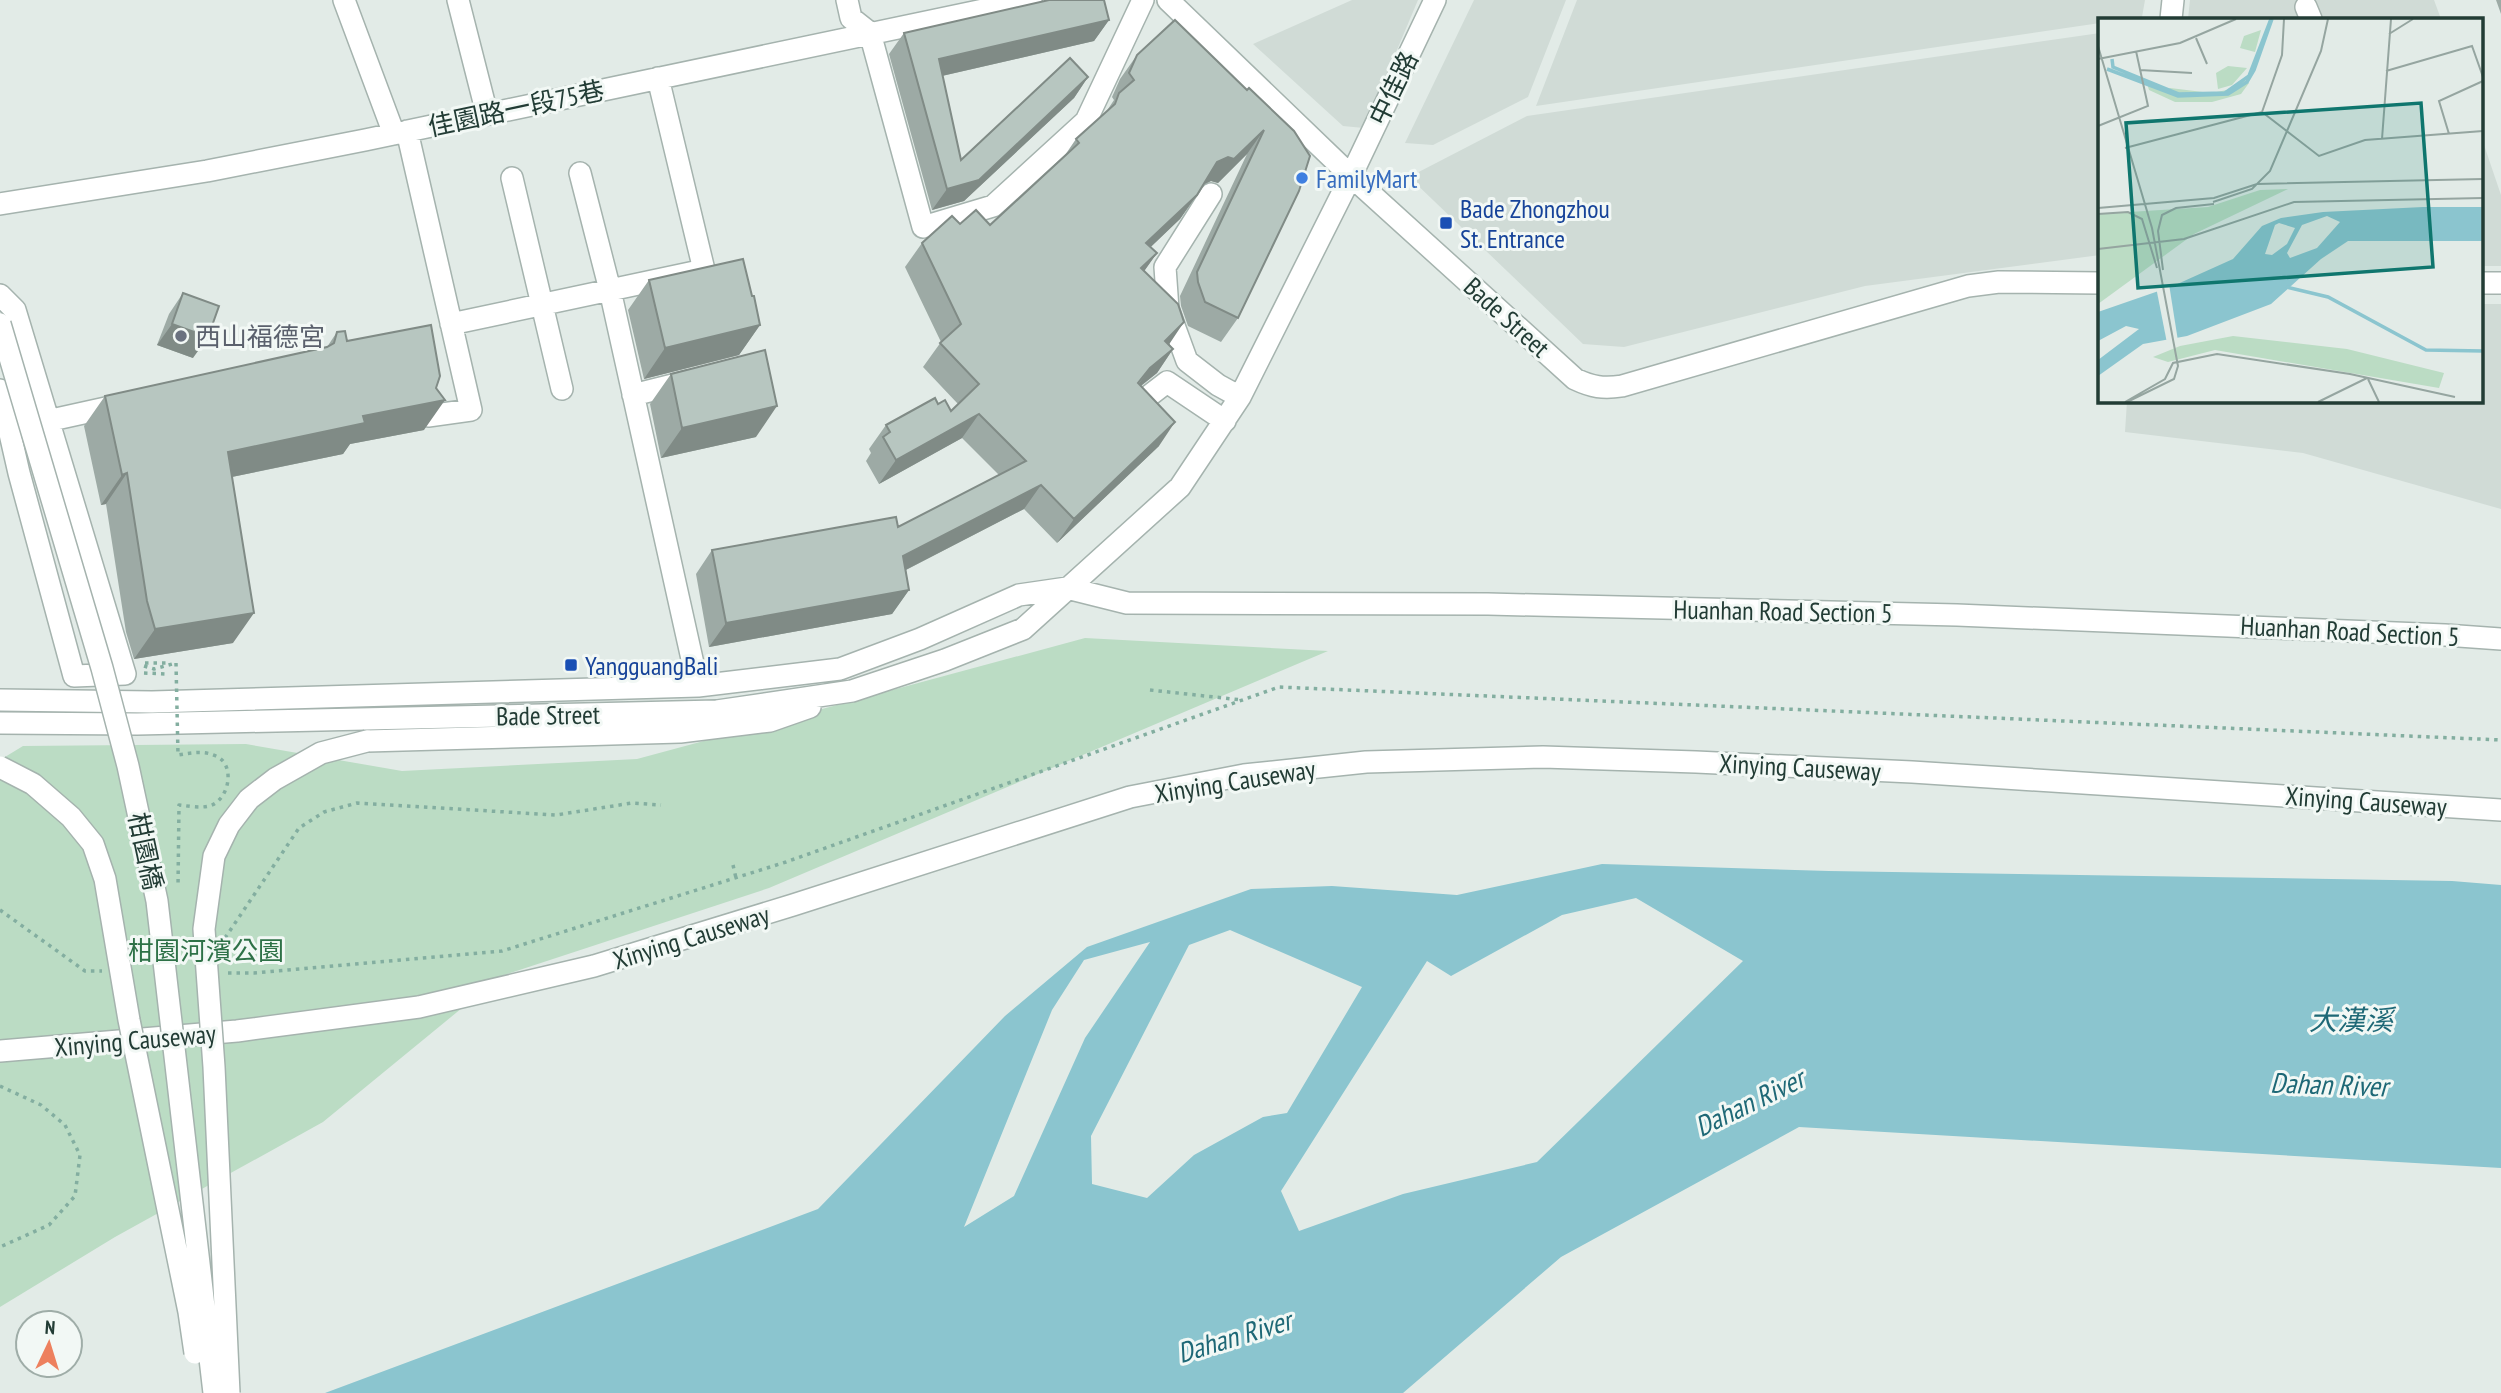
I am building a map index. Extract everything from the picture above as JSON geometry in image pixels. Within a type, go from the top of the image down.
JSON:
[{"type":"street","points":[[344,0],[400,132],[471,410],[429,416]]},
{"type":"street","points":[[458,0],[486,114]]},
{"type":"street","points":[[847,0],[851,18],[870,33],[923,227],[993,206],[1086,121],[1143,0]]},
{"type":"street","name":"佳園路一段75巷","points":[[0,204],[207,171],[1031,0]]},
{"type":"street","points":[[1168,0],[1351,176]]},
{"type":"street","name":"中佳路","points":[[1351,176],[1435,0]]},
{"type":"street","points":[[2171,18],[2173,0]]},
{"type":"street","points":[[451,324],[704,270],[659,78]]},
{"type":"street","points":[[580,173],[610,290],[698,686]]},
{"type":"street","name":"Bade Street","points":[[0,723],[137,724],[718,711],[852,691],[945,660],[1023,629],[1180,487],[1240,397],[1351,176],[1575,379],[1590,386],[1622,386],[1968,286],[2000,282],[2098,283]]},
{"type":"street","points":[[512,178],[562,389]]},
{"type":"street","points":[[1211,194],[1164,267],[1168,309],[1187,361],[1218,386],[1240,397]]},
{"type":"street","points":[[0,296],[15,310],[125,674],[74,676],[10,476],[0,390]]},
{"type":"street","name":"柑園橋","points":[[0,324],[102,668],[128,766],[157,901],[214,1393]]},
{"type":"street","points":[[633,395],[713,375]]},
{"type":"street","points":[[1141,402],[1167,382],[1225,421]]},
{"type":"street","points":[[47,421],[145,399]]},
{"type":"street","name":"Bade Street","points":[[0,701],[152,702],[698,686],[840,669],[920,639],[1019,595],[1067,588]]},
{"type":"street","name":"Huanhan Road Section 5","points":[[1067,588],[1127,603],[1488,604],[1957,615],[2501,639]]},
{"type":"street","points":[[229,1393],[214,1068],[204,929],[214,856],[229,825],[249,799],[275,779],[321,754],[367,741],[680,732],[770,721],[852,691]]},
{"type":"street","name":"Xinying Causeway","points":[[0,1051],[236,1031],[419,1007],[594,966],[1130,797],[1244,775],[1366,762],[1543,757],[1709,763],[1912,772],[2501,810]]},
{"type":"street","points":[[0,767],[33,783],[71,817],[93,844],[105,879],[129,1020],[189,1312],[202,1393]]},
{"type":"path","points":[[166,663],[136,663],[154,669],[177,663],[178,755],[205,752],[219,757],[227,769],[228,786],[220,800],[212,805],[179,805],[178,887]]},
{"type":"path","points":[[138,672],[167,674]]},
{"type":"path","points":[[1150,690],[1244,700]]},
{"type":"path","points":[[225,939],[299,828],[324,812],[357,803],[556,816],[632,803],[661,805]]},
{"type":"path","points":[[733,865],[736,878]]},
{"type":"path","points":[[0,910],[85,971]]},
{"type":"path","points":[[0,1086],[41,1105],[65,1125],[80,1155],[75,1196],[50,1225],[0,1247]]},
{"type":"shaded area","points":[[1352,0],[1418,0],[1364,128],[1343,126],[1253,44]]},
{"type":"shaded area","points":[[1474,0],[1566,0],[1528,97],[1433,145],[1405,143]]},
{"type":"shaded area","points":[[1577,0],[2145,0],[2142,17],[2098,18],[2098,23],[1536,106]]},
{"type":"shaded area","points":[[2190,0],[2434,0],[2441,18],[2188,18]]},
{"type":"shaded area","points":[[2098,33],[2098,255],[1865,286],[1624,347],[1583,344],[1409,177],[1527,116]]},
{"type":"shaded area","points":[[2484,145],[2501,195],[2501,266],[2484,266]]},
{"type":"shaded area","points":[[2484,304],[2501,304],[2501,509],[2303,453],[2125,432],[2127,402],[2484,402]]},
{"type":"green space","name":"柑園河濱公園","points":[[1085,638],[1328,651],[769,888],[501,976],[323,1122],[115,1237],[0,1307],[0,760],[23,746],[246,744],[402,771],[637,759]]},
{"type":"water","name":"大漢溪","points":[[1602,864],[1829,871],[2452,881],[2501,885],[2501,1168],[1799,1127],[1561,1257],[1403,1393],[325,1393],[818,1209],[1005,1016],[1087,947],[1251,889],[1332,886],[1457,895]],"holes":[[[1636,898],[1743,961],[1537,1162],[1403,1194],[1299,1231],[1281,1191],[1427,961],[1451,976],[1562,915]],[[1230,930],[1362,987],[1287,1113],[1263,1117],[1194,1155],[1147,1198],[1092,1184],[1091,1136],[1189,945]],[[1150,942],[1085,1038],[1014,1196],[964,1227],[1052,1010],[1084,960]]]},
{"type":"building","points":[[1049,0],[1104,0],[1109,20],[939,59],[961,160],[1070,58],[1088,77],[979,180],[947,189],[904,33]]},
{"type":"building","points":[[1175,20],[1294,131],[1310,156],[1299,191],[1238,318],[1205,302],[1197,272],[1264,130],[1234,159],[1228,157],[1217,162],[1197,195],[1146,243],[1157,253],[1141,268],[1178,304],[1184,322],[1165,341],[1173,349],[1150,368],[1138,383],[1175,422],[1074,519],[1041,485],[903,556],[909,590],[726,623],[712,550],[896,517],[898,527],[1026,461],[979,414],[896,460],[883,437],[890,432],[886,425],[935,398],[938,404],[945,400],[951,411],[979,384],[940,343],[961,324],[922,243],[952,216],[960,224],[976,210],[990,225],[1079,143],[1076,139],[1115,104],[1119,93],[1134,80],[1129,73],[1137,55]]},
{"type":"building","points":[[743,259],[760,325],[665,348],[649,280]]},
{"type":"building","points":[[183,293],[219,306],[208,337],[172,324]]},
{"type":"building","points":[[431,325],[440,376],[436,388],[445,400],[363,416],[365,423],[228,452],[254,613],[155,629],[147,601],[127,473],[122,475],[105,396],[327,347],[334,343],[337,332],[345,331],[347,341]]},
{"type":"building","points":[[765,350],[777,406],[682,428],[671,374]]},
{"type":"place","name":"FamilyMart","points":[[1302,178]]},
{"type":"place","name":"Bade Zhongzhou St. Entrance","points":[[1446,223]]},
{"type":"place","name":"西山福德宮","points":[[181,336]]},
{"type":"place","name":"YangguangBali","points":[[571,665]]},
{"type":"water label","name":"Dahan River","points":[[2329,1084]]},
{"type":"water label","name":"Dahan River","points":[[1749,1102]]},
{"type":"water label","name":"Dahan River","points":[[1234,1336]]}]
